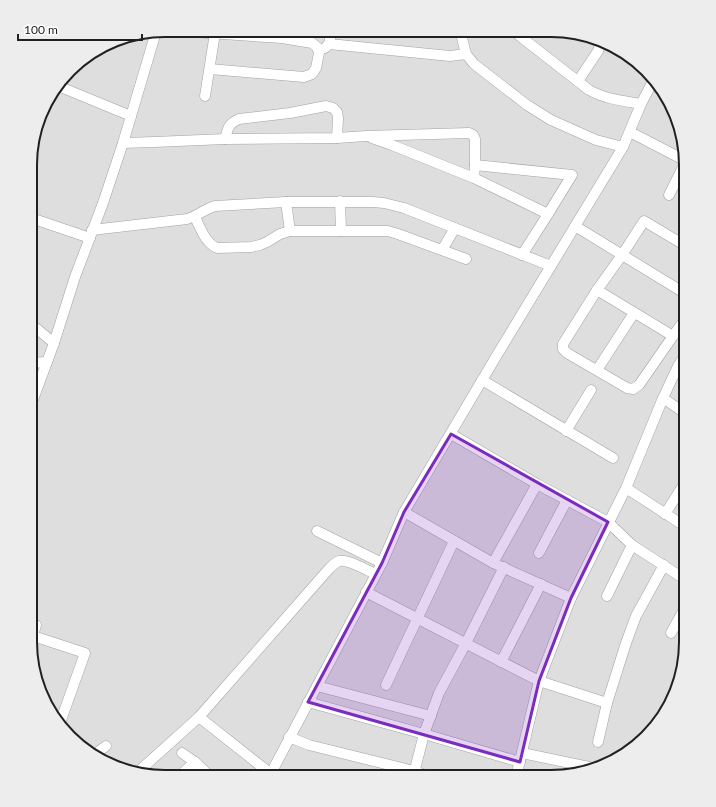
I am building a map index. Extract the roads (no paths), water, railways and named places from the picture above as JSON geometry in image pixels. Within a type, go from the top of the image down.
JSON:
[{"type":"street","points":[[205,96],[214,37]]},
{"type":"street","points":[[210,69],[304,77],[312,74],[316,68],[319,53],[317,47],[312,43],[292,37]]},
{"type":"street","points":[[319,53],[328,44],[330,37]]},
{"type":"street","points":[[462,37],[466,54],[474,64],[527,106],[551,120],[596,140],[623,148]]},
{"type":"street","points":[[520,37],[589,90],[598,95],[641,104]]},
{"type":"street","points":[[37,388],[54,343],[75,277],[103,203],[123,143],[154,38]]},
{"type":"street","points":[[328,44],[450,56],[466,54]]},
{"type":"street","points":[[578,81],[599,47]]},
{"type":"street","points":[[273,770],[382,563],[404,512],[482,380],[623,148],[641,104],[651,86]]},
{"type":"street","points":[[63,88],[131,116]]},
{"type":"street","points":[[225,139],[229,126],[239,119],[290,113],[326,106],[333,108],[337,112],[337,138]]},
{"type":"street","points":[[630,132],[679,157]]},
{"type":"street","points":[[123,143],[225,139],[337,138],[468,133],[473,135],[475,139],[474,178]]},
{"type":"street","points":[[366,136],[474,178],[548,214]]},
{"type":"street","points":[[475,165],[572,175],[522,255]]},
{"type":"street","points":[[669,195],[679,175]]},
{"type":"street","points":[[37,220],[91,234],[187,219],[195,217],[207,208],[215,206],[286,202],[373,202],[404,208],[551,266]]},
{"type":"street","points":[[286,202],[290,231]]},
{"type":"street","points":[[340,202],[340,231]]},
{"type":"street","points":[[195,217],[208,241],[212,246],[217,248],[260,245],[280,234],[290,231],[388,231],[466,259]]},
{"type":"street","points":[[679,242],[644,221],[597,290],[562,346],[567,353],[633,390],[639,385],[679,328]]},
{"type":"street","points":[[575,226],[679,290]]},
{"type":"street","points":[[442,250],[455,228]]},
{"type":"street","points":[[597,290],[673,336]]},
{"type":"street","points":[[597,370],[634,313]]},
{"type":"street","points":[[37,329],[54,343]]},
{"type":"street","points":[[37,363],[46,362]]},
{"type":"street","points":[[518,770],[539,681],[571,598],[626,488],[663,398],[679,364]]},
{"type":"street","points":[[482,380],[613,458]]},
{"type":"street","points":[[566,431],[591,390]]},
{"type":"street","points":[[663,398],[679,409]]},
{"type":"street","points":[[451,434],[537,484],[608,522],[632,545],[679,575]]},
{"type":"street","points":[[493,563],[537,484]]},
{"type":"street","points":[[626,488],[679,523]]},
{"type":"street","points":[[665,514],[679,492]]},
{"type":"street","points":[[538,553],[567,500]]},
{"type":"street","points":[[404,512],[493,563],[571,598]]},
{"type":"street","points":[[317,531],[382,563]]},
{"type":"street","points":[[386,685],[454,541]]},
{"type":"street","points":[[607,596],[632,545]]},
{"type":"street","points":[[142,768],[199,717],[333,565],[342,561],[375,574]]},
{"type":"street","points":[[598,742],[607,703],[636,616],[664,565]]},
{"type":"street","points":[[415,770],[424,734],[439,693],[504,567]]},
{"type":"street","points":[[501,662],[540,584]]},
{"type":"street","points":[[366,592],[539,681],[607,703]]},
{"type":"street","points":[[671,633],[679,619]]},
{"type":"street","points":[[37,641],[85,653],[62,717]]},
{"type":"street","points":[[317,686],[431,716]]},
{"type":"street","points":[[308,702],[424,734],[521,758],[582,766]]},
{"type":"street","points":[[199,717],[264,770]]},
{"type":"street","points":[[290,737],[309,745],[400,770]]},
{"type":"street","points":[[99,751],[106,746]]},
{"type":"street","points":[[182,753],[204,770]]},
{"type":"street","points":[[186,770],[195,762]]}]
